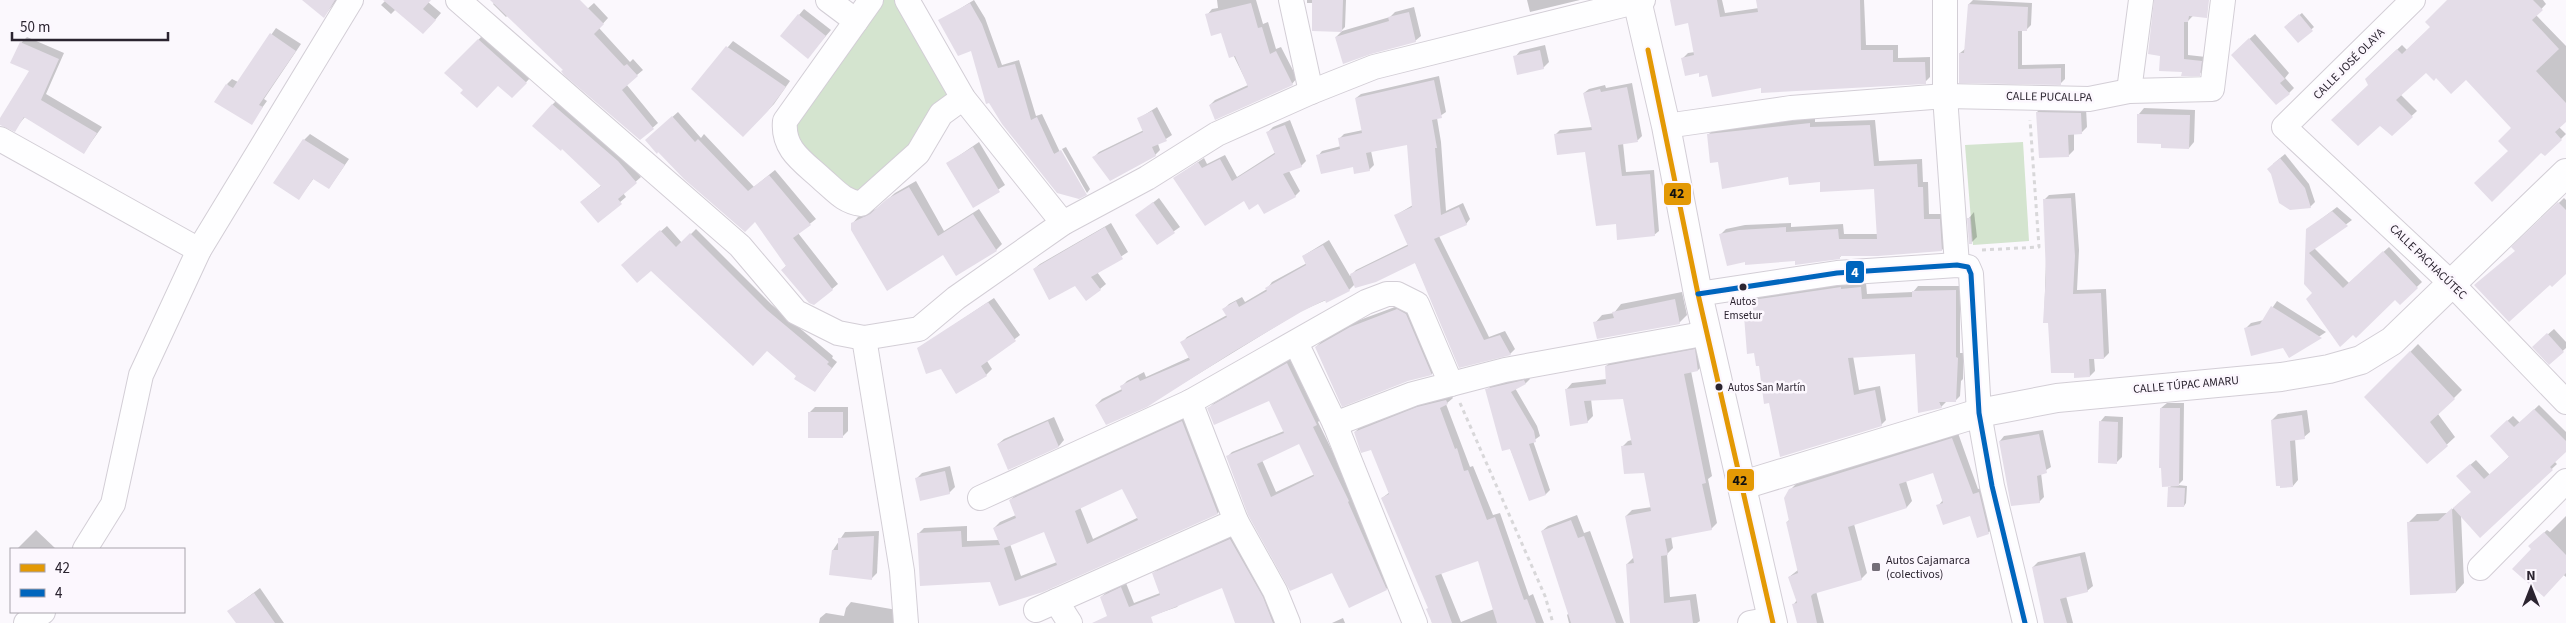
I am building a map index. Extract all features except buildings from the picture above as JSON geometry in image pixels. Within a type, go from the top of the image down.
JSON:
[{"type":"main road","points":[[1639,0],[1666,126],[1698,294],[1743,486],[1765,622]]},
{"type":"main road","name":"CALLE TÚPAC AMARU","points":[[1743,486],[1979,413],[2057,398],[2281,377],[2361,360],[2392,341],[2566,173]]},
{"type":"street","points":[[458,0],[740,246],[796,312],[838,333],[864,338],[919,329],[956,298],[1063,223],[1147,178],[1217,134],[1311,92],[1374,67],[1639,0]]},
{"type":"street","points":[[828,0],[856,21]]},
{"type":"street","points":[[871,0],[785,120],[784,124],[789,145],[795,156],[843,199],[861,204],[918,153],[941,114],[963,98]]},
{"type":"street","points":[[907,0],[963,98],[1063,223]]},
{"type":"street","points":[[1291,0],[1311,92]]},
{"type":"street","points":[[1945,0],[1945,96],[1961,261],[1970,274],[1979,413],[1992,486],[2025,623]]},
{"type":"street","points":[[2129,91],[2141,0]]},
{"type":"street","name":"CALLE PUCALLPA","points":[[1666,126],[1791,108],[1945,96],[2089,100],[2129,91],[2212,89],[2223,0]]},
{"type":"street","name":"CALLE JOSÉ OLAYA","points":[[2284,127],[2413,0]]},
{"type":"street","points":[[86,548],[113,504],[141,376],[199,250],[350,1]]},
{"type":"street","name":"CALLE PACHACÚTEC","points":[[2284,127],[2452,284],[2566,402]]},
{"type":"street","points":[[0,139],[199,250]]},
{"type":"street","points":[[1698,294],[1837,273],[1961,261]]},
{"type":"street","points":[[980,498],[1190,402],[1366,302],[1387,294],[1396,294],[1417,304],[1451,384]]},
{"type":"street","points":[[1335,424],[1404,397],[1505,370],[1708,333]]},
{"type":"street","points":[[864,338],[902,571],[906,623]]},
{"type":"street","points":[[1296,343],[1335,424],[1416,623]]},
{"type":"street","points":[[1190,402],[1236,521],[1275,591],[1288,623]]},
{"type":"street","points":[[2480,568],[2566,482]]},
{"type":"street","points":[[1070,623],[1046,605],[1236,521]]},
{"type":"street","points":[[26,623],[41,613]]},
{"type":"path","points":[[1961,261],[2039,247],[2029,97]]},
{"type":"path","points":[[1451,384],[1530,562],[1553,623]]},
{"type":"green space","points":[[871,0],[907,0],[963,98],[861,204],[786,136]]},
{"type":"green space","points":[[2023,142],[2029,241],[1973,245],[1965,145]]},
{"type":"transit line","name":"42","points":[[1648,50],[1698,294],[1773,623]]},
{"type":"transit line","name":"4","points":[[1698,294],[1837,273],[1957,265],[1968,267],[1971,274],[1979,413],[1992,486],[2025,623]]},
{"type":"place","name":"Autos Emsetur","points":[[1743,287]]},
{"type":"place","name":"Autos San Martín","points":[[1719,387]]},
{"type":"place","name":"Autos Cajamarca (colectivos)","points":[[1876,567]]}]
